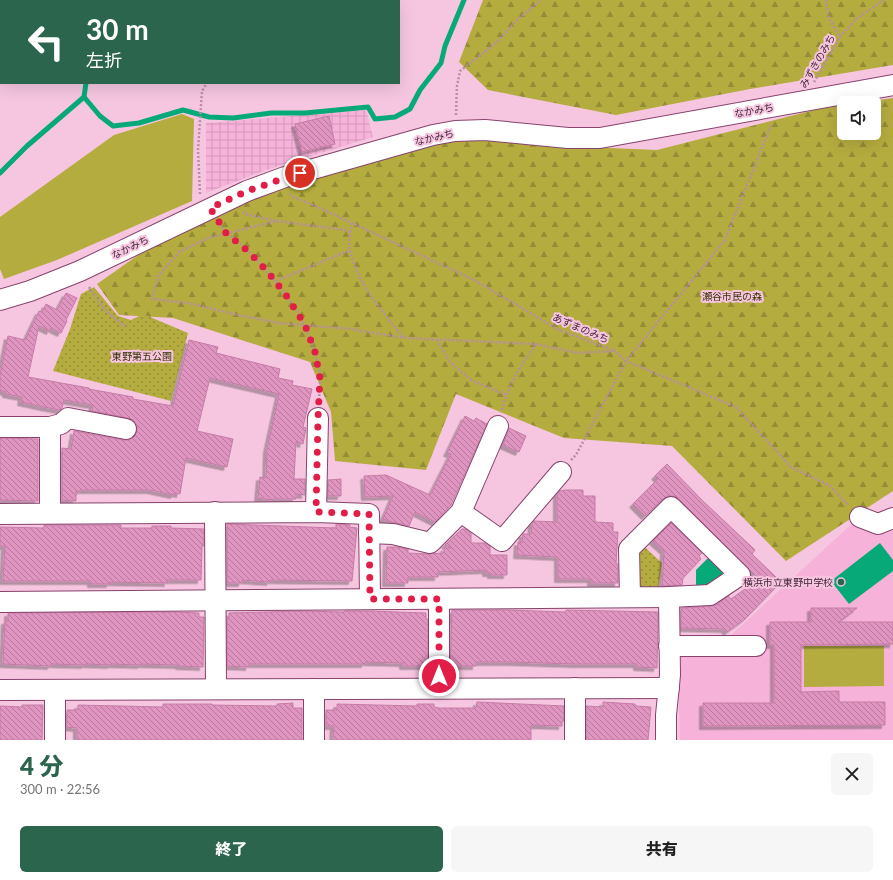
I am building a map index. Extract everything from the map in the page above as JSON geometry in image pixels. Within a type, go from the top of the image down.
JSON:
[{"type":"street","name":"なかみち","points":[[0,300],[80,271],[247,191],[277,180],[433,135],[455,131],[485,130],[568,138],[600,138],[893,85]]},
{"type":"street","points":[[0,427],[50,427],[61,424],[68,418],[126,429]]},
{"type":"street","points":[[316,512],[318,418]]},
{"type":"street","points":[[369,533],[394,534],[430,543],[461,512],[498,426]]},
{"type":"street","points":[[50,427],[50,514]]},
{"type":"street","points":[[461,512],[502,541],[560,472]]},
{"type":"street","points":[[0,602],[630,598],[668,597],[710,595],[740,576],[671,507],[629,549],[630,598]]},
{"type":"street","points":[[215,512],[216,690]]},
{"type":"street","points":[[0,514],[215,512],[316,512],[369,514],[370,599]]},
{"type":"street","points":[[860,517],[878,524],[893,518]]},
{"type":"street","points":[[666,740],[666,715],[669,688],[668,597]]},
{"type":"street","points":[[439,599],[439,688]]},
{"type":"street","points":[[669,646],[756,646]]},
{"type":"street","points":[[574,688],[575,740]]},
{"type":"street","points":[[0,690],[669,688]]},
{"type":"street","points":[[314,689],[314,740]]},
{"type":"street","points":[[55,690],[55,740]]},
{"type":"path","points":[[455,131],[457,86],[460,71],[497,42],[517,20],[541,0]]},
{"type":"path","points":[[826,0],[829,18],[840,37]]},
{"type":"path","name":"みずきのみち","points":[[803,101],[840,37],[856,19],[884,0]]},
{"type":"path","points":[[206,84],[202,91],[198,150],[212,207],[226,233],[249,252],[276,281],[305,325],[315,352],[320,378],[318,418]]},
{"type":"path","points":[[560,472],[576,455],[626,361],[725,240],[779,106]]},
{"type":"path","name":"あずまのみち","points":[[277,180],[294,197],[352,222],[476,281],[557,329],[615,351],[626,361],[736,408],[791,467],[830,486],[860,517]]},
{"type":"path","points":[[212,207],[278,221],[345,230],[350,232]]},
{"type":"path","points":[[278,221],[208,238],[179,252],[158,276],[152,299],[188,303],[280,323],[351,329],[405,338],[536,344],[578,353],[615,351]]},
{"type":"path","points":[[352,222],[350,232],[350,250],[357,272],[374,301],[405,338]]},
{"type":"path","points":[[276,281],[350,250]]},
{"type":"path","points":[[80,271],[99,304],[109,315],[126,327]]},
{"type":"path","points":[[437,340],[450,362],[471,380],[506,395]]},
{"type":"path","points":[[498,426],[506,395],[519,368],[536,344]]},
{"type":"shaded area","points":[[366,110],[373,137],[266,170],[206,193],[206,123]]},
{"type":"shaded area","name":"横浜市立東野中学校","points":[[856,520],[893,522],[893,740],[680,740],[677,637],[730,636]]},
{"type":"shaded area","points":[[880,543],[893,560],[893,571],[849,604],[831,581]]},
{"type":"shaded area","points":[[709,557],[723,571],[722,576],[706,588],[696,587],[696,570]]},
{"type":"green space","points":[[483,0],[893,0],[893,65],[750,89],[616,115],[488,90],[459,62]]},
{"type":"green space","name":"瀬谷市民の森","points":[[893,98],[893,491],[786,561],[672,446],[564,438],[456,394],[426,470],[335,461],[331,412],[310,362],[173,318],[119,315],[97,284],[141,253],[243,199],[453,138],[504,135],[564,146],[657,150],[818,109],[837,106],[837,140],[881,140],[881,100]]},
{"type":"green space","points":[[182,114],[194,119],[192,201],[57,260],[4,279],[0,269],[0,217],[114,135]]},
{"type":"green space","name":"東野第五公園","points":[[94,287],[118,316],[131,320],[143,314],[188,333],[171,401],[53,371],[70,329],[81,294]]},
{"type":"green space","points":[[639,542],[662,563],[658,590],[637,590]]},
{"type":"green space","points":[[804,646],[884,646],[884,686],[804,687]]},
{"type":"building","points":[[329,116],[335,144],[302,152],[295,124]]},
{"type":"building","points":[[66,293],[77,298],[66,320],[67,321],[61,333],[51,328],[50,331],[39,326],[28,377],[173,406],[189,340],[218,347],[216,353],[280,369],[278,378],[293,381],[292,385],[312,389],[303,427],[306,428],[303,444],[296,442],[294,479],[305,479],[305,495],[296,494],[296,499],[272,500],[258,498],[260,477],[266,478],[267,449],[279,394],[210,378],[197,431],[233,439],[227,467],[186,458],[180,494],[175,493],[174,495],[150,490],[80,490],[80,492],[76,491],[76,501],[62,500],[62,448],[71,449],[74,431],[129,440],[134,437],[137,431],[137,425],[133,420],[92,411],[93,405],[64,400],[60,410],[21,402],[22,397],[6,394],[6,392],[0,390],[0,375],[8,336],[25,340],[39,311],[42,312],[46,304],[57,310]]},
{"type":"building","points":[[465,416],[474,421],[476,418],[487,424],[451,505],[435,522],[415,512],[409,526],[383,519],[393,496],[365,497],[364,476],[386,475],[430,495],[451,454],[447,453]]},
{"type":"building","points":[[509,428],[526,436],[519,452],[503,445]]},
{"type":"building","points":[[0,438],[38,439],[38,501],[0,500]]},
{"type":"building","points":[[667,464],[703,501],[755,550],[752,554],[781,582],[745,619],[727,632],[725,629],[681,628],[681,608],[716,605],[728,596],[731,599],[759,579],[679,499],[674,496],[668,496],[663,499],[645,516],[633,504],[658,479],[655,476]]},
{"type":"building","points":[[341,479],[341,496],[328,496],[328,480]]},
{"type":"building","points":[[583,490],[583,496],[595,496],[595,522],[613,523],[613,532],[618,532],[616,564],[618,564],[618,583],[591,583],[591,579],[558,579],[558,557],[517,555],[518,542],[522,543],[523,534],[531,534],[532,524],[534,521],[557,522],[557,494],[560,491]]},
{"type":"building","points":[[671,523],[702,553],[699,556],[701,559],[683,578],[682,585],[662,586],[664,551],[653,541]]},
{"type":"building","points":[[227,524],[336,528],[336,524],[350,525],[349,527],[357,528],[352,581],[270,580],[270,582],[242,580],[242,583],[227,583]]},
{"type":"building","points":[[44,525],[121,525],[121,528],[152,528],[152,526],[171,526],[171,528],[204,529],[201,580],[167,580],[168,583],[110,582],[110,584],[91,584],[91,581],[3,581],[5,546],[0,546],[0,527],[44,528]]},
{"type":"building","points":[[462,529],[466,529],[471,533],[471,543],[485,543],[490,546],[490,555],[507,555],[507,575],[491,575],[491,573],[486,573],[486,570],[438,572],[438,577],[408,577],[408,583],[386,583],[387,547],[408,549],[408,553],[444,553],[444,548],[452,548],[445,545]]},
{"type":"building","points":[[811,608],[857,608],[839,622],[893,622],[893,644],[801,645],[801,692],[839,691],[839,702],[885,702],[885,725],[703,726],[703,703],[774,703],[774,645],[770,645],[770,622],[811,622]]},
{"type":"building","points":[[452,610],[658,612],[657,668],[637,667],[637,664],[512,662],[476,662],[476,666],[450,666]]},
{"type":"building","points":[[303,611],[426,613],[426,619],[428,619],[428,666],[403,666],[403,663],[365,662],[365,664],[249,664],[249,667],[227,666],[227,617],[229,617],[229,613]]},
{"type":"building","points":[[8,613],[199,613],[199,617],[204,617],[203,667],[141,664],[51,664],[51,666],[3,664],[5,621],[8,621]]},
{"type":"building","points":[[477,702],[564,706],[564,721],[562,721],[562,726],[531,725],[531,740],[333,740],[334,726],[326,726],[326,710],[337,710],[337,704],[417,706],[417,704],[434,704],[434,707],[439,708],[476,708]]},
{"type":"building","points":[[603,702],[635,704],[636,706],[651,707],[648,740],[586,740],[586,706],[603,707]]},
{"type":"building","points":[[293,703],[293,708],[302,708],[302,740],[77,740],[77,728],[66,727],[67,710],[78,710],[78,705],[163,707],[163,704],[212,704],[277,706],[277,704]]},
{"type":"building","points":[[22,705],[43,705],[42,740],[0,740],[0,706],[22,707]]},
{"type":"waterway","points":[[84,97],[100,116],[113,126],[139,123],[183,110],[209,117],[233,118],[271,113],[305,113],[368,107],[375,119],[395,117],[410,109],[420,90],[441,63],[445,46],[464,0]]},
{"type":"waterway","points":[[0,173],[27,146],[84,97],[86,84]]},
{"type":"place","name":"横浜市立東野中学校","points":[[841,582]]},
{"type":"route","points":[[300,173],[247,191],[210,208],[226,233],[249,252],[268,272],[288,298],[305,325],[315,352],[320,378],[316,512],[369,514],[370,599],[439,599],[439,676]]}]
